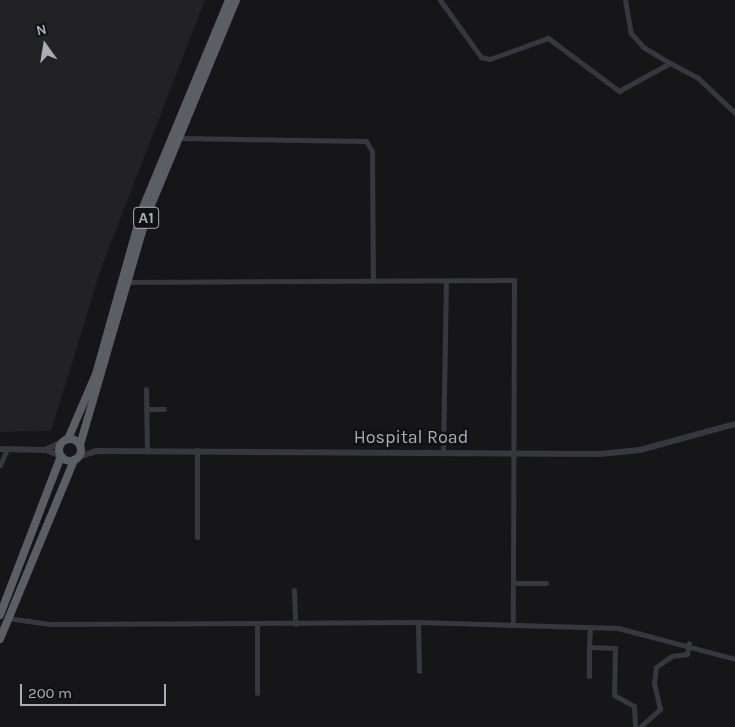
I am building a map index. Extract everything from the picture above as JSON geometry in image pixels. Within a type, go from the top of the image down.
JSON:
[{"type":"highway","name":"A1","points":[[65,441],[96,374],[142,210],[229,0]]},
{"type":"highway","name":"A1","points":[[80,445],[130,282],[138,242],[236,0]]},
{"type":"highway","points":[[0,640],[4,617],[59,468],[59,456],[65,441],[80,445],[76,459],[4,617]]},
{"type":"highway","points":[[59,456],[76,459]]},
{"type":"street","points":[[440,0],[484,58],[548,38],[618,91],[670,63]]},
{"type":"street","points":[[625,0],[630,33],[644,47],[698,78],[735,114]]},
{"type":"street","points":[[179,138],[366,141],[372,151],[373,281]]},
{"type":"street","points":[[130,282],[514,280],[513,624]]},
{"type":"street","points":[[443,452],[446,281]]},
{"type":"street","points":[[146,389],[147,451]]},
{"type":"street","points":[[146,409],[164,409]]},
{"type":"street","points":[[722,426],[735,419]]},
{"type":"street","points":[[722,426],[735,424]]},
{"type":"street","name":"Hospital Road","points":[[97,451],[620,453],[722,426]]},
{"type":"street","points":[[44,450],[65,441]]},
{"type":"street","points":[[80,445],[97,451]]},
{"type":"street","points":[[0,465],[3,449],[44,450],[59,456]]},
{"type":"street","points":[[197,450],[197,537]]},
{"type":"street","points":[[76,459],[97,451]]},
{"type":"street","points":[[513,583],[546,583]]},
{"type":"street","points":[[294,590],[295,624]]},
{"type":"street","points":[[4,617],[50,624],[418,622],[590,627],[689,643],[735,659]]},
{"type":"street","points":[[418,622],[419,671]]},
{"type":"street","points":[[257,624],[257,693]]},
{"type":"street","points":[[588,676],[590,627]]},
{"type":"street","points":[[640,727],[660,709],[654,683],[656,667],[672,656],[687,654],[689,643]]},
{"type":"street","points":[[588,647],[615,648],[614,695],[634,706],[635,727]]},
{"type":"shaded area","points":[[0,0],[205,0],[102,266],[51,431],[0,432]]}]
